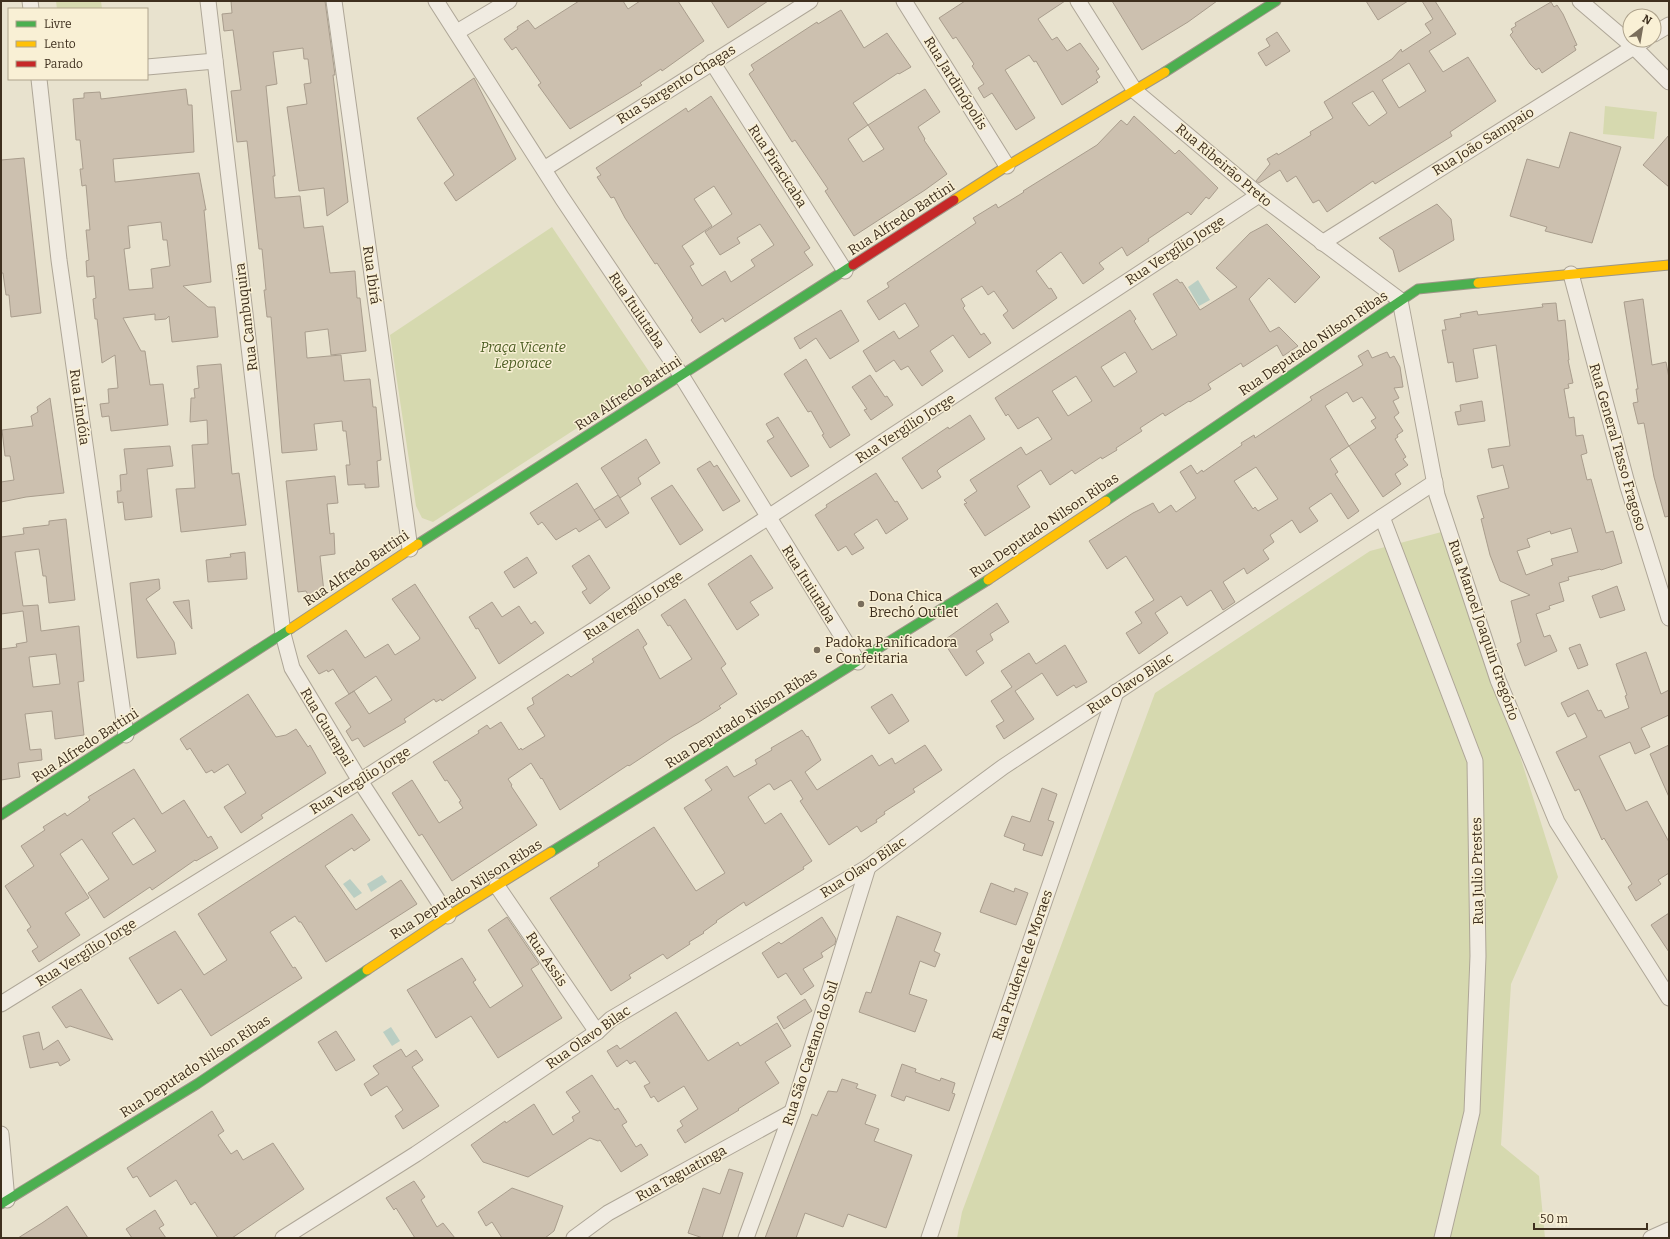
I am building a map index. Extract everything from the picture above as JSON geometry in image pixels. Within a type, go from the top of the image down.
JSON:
[{"type":"street","name":"Rua Cambuquira","points":[[208,1],[283,634]]},
{"type":"street","name":"Rua Ibirá","points":[[334,1],[410,549]]},
{"type":"street","name":"Rua Ituiutaba","points":[[436,1],[544,169],[681,375],[767,518],[858,662]]},
{"type":"street","points":[[457,32],[509,1]]},
{"type":"street","name":"Rua Sargento Chagas","points":[[544,169],[810,1]]},
{"type":"street","name":"Rua Jardinópolis","points":[[904,1],[1007,166]]},
{"type":"street","name":"Rua Ribeirão Preto","points":[[1078,1],[1136,91],[1259,195],[1400,300]]},
{"type":"street","points":[[1580,1],[1622,31]]},
{"type":"street","name":"Rua Alfredo Battini","points":[[1,815],[283,634],[410,549],[1007,166],[1136,91],[1267,4]]},
{"type":"street","name":"Rua João Sampaio","points":[[1322,243],[1631,48]]},
{"type":"street","points":[[1643,48],[1669,82]]},
{"type":"street","points":[[148,68],[215,61]]},
{"type":"street","name":"Rua Piracicaba","points":[[712,62],[845,271]]},
{"type":"street","name":"Rua Lindóia","points":[[39,80],[59,260],[126,735]]},
{"type":"street","name":"Rua Vergílio Jorge","points":[[1,1004],[360,781],[767,518],[1259,195]]},
{"type":"street","name":"Rua Deputado Nilson Ribas","points":[[4,1202],[197,1084],[448,916],[858,662],[1036,548],[1418,289],[1669,265]]},
{"type":"street","name":"Rua General Tasso Fragoso","points":[[1571,274],[1628,487],[1669,618]]},
{"type":"street","name":"Rua Manoel Joaquin Gregório","points":[[1400,300],[1437,495],[1498,680],[1557,822],[1669,998]]},
{"type":"street","name":"Rua Olavo Bilac","points":[[283,1238],[416,1154],[597,1032],[611,1019],[868,867],[1003,767],[1435,482]]},
{"type":"street","name":"Rua Julio Prestes","points":[[1382,517],[1475,762],[1478,956],[1472,1112],[1442,1238]]},
{"type":"street","name":"Rua Guarapai","points":[[283,634],[292,668],[360,781],[448,916]]},
{"type":"street","name":"Rua Prudente de Moraes","points":[[929,1238],[1116,692]]},
{"type":"street","name":"Rua São Caetano do Sul","points":[[746,1238],[792,1112],[868,867]]},
{"type":"street","name":"Rua Assis","points":[[497,886],[597,1032]]},
{"type":"street","name":"Rua Taguatinga","points":[[576,1237],[608,1213],[792,1112]]},
{"type":"street","points":[[1,1134],[4,1202]]},
{"type":"green space","points":[[56,1],[101,1],[102,8],[57,8]]},
{"type":"green space","points":[[1605,106],[1657,112],[1654,139],[1603,134]]},
{"type":"green space","name":"Praça Vicente Leporace","points":[[552,227],[650,373],[640,387],[433,522],[422,518],[416,506],[390,335]]},
{"type":"green space","points":[[1449,530],[1558,877],[1511,984],[1501,1145],[1539,1176],[1545,1238],[957,1238],[962,1212],[1155,693],[1370,551]]},
{"type":"shaded area","points":[[1198,280],[1210,300],[1199,306],[1188,287]]},
{"type":"shaded area","points":[[382,875],[387,882],[371,892],[367,884]]},
{"type":"shaded area","points":[[350,879],[362,893],[354,898],[343,884]]},
{"type":"shaded area","points":[[391,1027],[400,1041],[392,1046],[383,1032]]},
{"type":"building","points":[[231,1],[325,1],[335,75],[333,75],[348,202],[327,216],[324,188],[299,191],[287,107],[307,104],[304,84],[311,83],[308,59],[304,59],[303,48],[273,52],[277,84],[266,86],[275,176],[273,176],[275,198],[300,196],[304,228],[323,226],[330,273],[355,271],[357,298],[360,298],[366,351],[331,355],[328,329],[305,332],[307,358],[341,355],[344,381],[370,379],[373,407],[376,407],[381,460],[377,461],[379,487],[365,488],[365,484],[348,485],[346,465],[350,465],[346,431],[343,431],[342,421],[314,424],[317,450],[282,453],[271,317],[267,317],[262,249],[259,249],[247,141],[237,142],[231,91],[241,90],[233,30],[224,31],[222,14],[232,13]]},
{"type":"building","points":[[579,1],[623,1],[628,9],[640,1],[678,1],[704,41],[662,71],[661,69],[640,83],[642,85],[570,129],[538,85],[541,83],[516,47],[512,50],[504,39],[518,29],[517,27],[528,20],[535,29]]},
{"type":"building","points":[[711,1],[768,1],[728,28]]},
{"type":"building","points":[[965,1],[1065,1],[1038,19],[1052,40],[1057,37],[1067,51],[1080,43],[1099,69],[1096,71],[1100,77],[1096,80],[1098,82],[1062,105],[1036,61],[1034,62],[1029,55],[1005,70],[1035,118],[1016,130],[992,93],[984,98],[978,88],[984,84],[972,66],[974,64],[956,37],[953,39],[939,18]]},
{"type":"building","points":[[1112,1],[1217,1],[1188,22],[1142,50]]},
{"type":"building","points":[[1366,1],[1408,1],[1378,20]]},
{"type":"building","points":[[1422,1],[1435,1],[1456,34],[1429,51],[1443,72],[1468,57],[1496,101],[1450,132],[1452,136],[1375,184],[1373,181],[1327,212],[1319,200],[1313,203],[1296,176],[1287,182],[1280,170],[1259,183],[1256,181],[1270,164],[1267,159],[1277,153],[1278,155],[1311,135],[1310,132],[1333,118],[1324,102],[1392,59],[1401,49],[1402,52],[1431,33],[1425,24],[1433,19]],"holes":[[[1409,63],[1426,91],[1399,108],[1382,80]],[[1373,91],[1387,113],[1369,126],[1352,103]]]},
{"type":"building","points":[[1551,2],[1554,7],[1557,5],[1563,14],[1577,45],[1574,46],[1576,50],[1542,73],[1539,68],[1536,70],[1530,64],[1510,35],[1513,32],[1511,29],[1516,26],[1515,23]]},
{"type":"building","points":[[841,10],[864,48],[887,33],[911,67],[899,74],[898,73],[853,103],[868,125],[925,89],[940,112],[918,127],[925,139],[924,140],[947,174],[854,236],[825,191],[828,189],[795,140],[792,142],[749,74],[754,70],[751,65],[817,22],[818,24]],"holes":[[[868,125],[884,149],[863,162],[848,139]]]},
{"type":"building","points":[[1277,32],[1290,51],[1266,66],[1258,53],[1270,46],[1266,39]]},
{"type":"building","points":[[474,78],[516,159],[456,201],[444,183],[454,175],[417,118]]},
{"type":"building","points":[[186,89],[188,105],[192,105],[194,152],[113,159],[115,182],[199,173],[206,210],[204,210],[211,282],[183,286],[208,307],[215,307],[218,337],[172,342],[169,316],[166,319],[155,320],[155,314],[123,318],[141,351],[145,351],[150,385],[163,384],[168,425],[111,431],[109,416],[102,417],[100,404],[109,403],[108,389],[118,388],[115,355],[102,363],[93,299],[96,298],[94,276],[87,277],[86,261],[89,260],[86,230],[90,230],[86,185],[82,186],[80,169],[83,169],[80,140],[76,140],[73,99],[84,98],[84,93],[100,92],[101,99]],"holes":[[[161,222],[163,240],[167,240],[170,266],[151,269],[153,288],[129,290],[124,249],[130,248],[128,226]]]},
{"type":"building","points":[[711,96],[810,248],[804,252],[813,265],[725,322],[723,318],[700,333],[691,320],[693,318],[657,263],[655,264],[625,218],[614,197],[611,198],[597,177],[601,175],[596,168],[686,108],[688,112]],"holes":[[[714,186],[732,214],[705,232],[720,255],[740,243],[737,238],[760,224],[774,245],[751,260],[755,266],[731,282],[725,271],[702,286],[690,266],[694,264],[682,246],[712,226],[694,199]]]},
{"type":"building","points":[[1134,116],[1175,154],[1179,150],[1218,188],[1209,199],[1206,197],[1191,215],[1188,212],[1148,239],[1149,241],[1127,256],[1122,247],[1099,263],[1104,269],[1083,284],[1061,252],[1036,271],[1049,289],[1051,288],[1057,298],[1013,329],[1003,315],[1008,311],[994,291],[988,295],[982,286],[961,299],[965,306],[963,308],[981,335],[984,333],[991,343],[969,358],[953,335],[930,351],[943,371],[922,386],[908,366],[901,370],[894,360],[876,372],[863,351],[894,331],[899,339],[919,326],[905,303],[879,320],[867,301],[889,287],[887,283],[976,223],[973,218],[996,204],[998,208],[1024,192],[1023,191],[1097,145],[1121,120],[1127,125]]},
{"type":"building","points":[[1570,132],[1621,147],[1592,243],[1545,231],[1547,227],[1510,216],[1527,159],[1559,168]]},
{"type":"building","points":[[1669,135],[1669,187],[1643,165]]},
{"type":"building","points":[[24,158],[41,313],[11,317],[9,295],[6,295],[3,273],[1,273],[1,160]]},
{"type":"building","points":[[1437,204],[1451,219],[1454,240],[1399,272],[1393,250],[1379,238]]},
{"type":"building","points":[[1267,224],[1320,277],[1295,303],[1269,278],[1249,299],[1270,332],[1279,327],[1298,346],[1283,356],[1277,345],[1243,367],[1241,363],[1208,384],[1211,389],[1165,416],[1163,413],[1140,428],[1142,431],[1116,448],[1117,450],[1102,459],[1101,457],[1075,474],[1072,470],[1050,485],[1041,470],[1017,486],[1030,507],[985,536],[964,504],[967,503],[964,500],[977,491],[970,480],[1021,447],[1026,455],[1052,439],[1038,417],[1018,429],[1008,414],[1006,416],[995,398],[1130,310],[1136,319],[1134,321],[1152,350],[1177,335],[1153,294],[1177,279],[1180,283],[1182,282],[1200,310],[1237,287],[1216,268],[1250,233]],"holes":[[[1125,352],[1137,372],[1114,387],[1101,367]],[[1076,376],[1092,401],[1068,416],[1052,391]]]},
{"type":"building","points":[[1643,299],[1652,365],[1666,362],[1669,378],[1669,516],[1665,517],[1654,477],[1644,423],[1638,424],[1633,403],[1638,402],[1636,389],[1638,389],[1624,302]]},
{"type":"building","points":[[1556,303],[1558,321],[1565,320],[1568,360],[1573,383],[1568,384],[1569,388],[1564,389],[1569,418],[1574,417],[1576,436],[1583,435],[1587,453],[1581,455],[1587,480],[1591,479],[1606,533],[1613,531],[1622,563],[1601,570],[1568,577],[1569,580],[1559,583],[1564,601],[1549,606],[1550,609],[1536,614],[1544,637],[1550,635],[1557,651],[1525,666],[1517,644],[1521,642],[1511,601],[1530,595],[1500,581],[1490,555],[1481,519],[1484,518],[1477,496],[1509,488],[1503,465],[1492,468],[1488,449],[1510,446],[1496,345],[1473,349],[1478,378],[1456,382],[1453,362],[1448,363],[1442,330],[1446,330],[1444,320],[1461,317],[1460,314],[1477,311],[1478,315],[1543,307],[1542,304]],"holes":[[[1571,528],[1578,552],[1551,559],[1553,565],[1526,575],[1517,551],[1530,547],[1527,539],[1550,531],[1551,534]]]},
{"type":"building","points":[[841,310],[859,341],[830,359],[816,338],[800,349],[794,338]]},
{"type":"building","points":[[1368,350],[1372,358],[1387,352],[1390,358],[1394,356],[1400,367],[1403,387],[1394,388],[1399,398],[1393,401],[1399,413],[1394,417],[1403,431],[1397,435],[1398,437],[1395,439],[1406,457],[1403,459],[1408,465],[1395,474],[1401,484],[1383,497],[1349,446],[1330,459],[1338,472],[1335,474],[1359,511],[1348,519],[1331,493],[1309,508],[1318,521],[1300,533],[1292,520],[1270,535],[1274,542],[1263,550],[1269,559],[1247,574],[1244,568],[1223,582],[1235,602],[1223,610],[1211,590],[1187,606],[1181,596],[1155,613],[1168,633],[1139,654],[1126,633],[1142,623],[1135,612],[1154,600],[1126,556],[1107,569],[1089,541],[1133,513],[1153,503],[1159,513],[1171,505],[1176,512],[1196,498],[1180,472],[1191,465],[1197,474],[1202,470],[1203,472],[1242,445],[1241,443],[1254,435],[1255,438],[1312,400],[1310,397],[1363,365],[1358,356]],"holes":[[[1347,392],[1353,402],[1362,397],[1376,418],[1371,421],[1376,428],[1349,446],[1325,406]],[[1256,467],[1278,499],[1258,511],[1255,507],[1253,509],[1234,481]]]},
{"type":"building","points":[[806,359],[850,435],[830,448],[811,411],[808,412],[784,374]]},
{"type":"building","points":[[221,364],[232,474],[239,473],[246,525],[181,532],[176,489],[195,488],[192,445],[208,444],[207,420],[190,422],[191,398],[195,398],[194,389],[199,388],[197,366]]},
{"type":"building","points":[[870,375],[885,397],[887,396],[893,405],[871,420],[864,410],[867,409],[852,387]]},
{"type":"building","points":[[50,398],[64,493],[26,497],[1,502],[1,482],[14,480],[10,456],[5,456],[2,430],[33,426],[31,416],[38,412],[37,407]]},
{"type":"building","points":[[1482,401],[1485,421],[1458,425],[1455,412],[1461,411],[1460,405]]},
{"type":"building","points":[[970,415],[985,439],[940,468],[937,471],[941,477],[922,489],[902,458],[948,427],[949,429]]},
{"type":"building","points":[[778,417],[809,466],[791,477],[767,441],[774,437],[766,424]]},
{"type":"building","points":[[646,439],[660,463],[638,478],[641,484],[620,498],[601,468]]},
{"type":"building","points":[[170,446],[173,466],[147,469],[152,517],[125,520],[123,502],[118,503],[117,491],[121,491],[120,475],[127,474],[124,449]]},
{"type":"building","points":[[710,461],[714,467],[717,465],[740,501],[723,511],[697,469]]},
{"type":"building","points":[[876,473],[895,502],[897,501],[908,519],[886,534],[877,519],[854,534],[864,548],[852,555],[846,546],[838,551],[815,515],[827,507],[826,505]]},
{"type":"building","points":[[335,476],[338,503],[327,504],[330,534],[334,533],[335,554],[320,556],[324,592],[311,600],[306,591],[298,592],[286,481]]},
{"type":"building","points":[[577,483],[600,519],[579,532],[576,528],[556,540],[542,522],[538,525],[530,513]]},
{"type":"building","points":[[672,485],[703,530],[680,545],[651,498]]},
{"type":"building","points":[[618,495],[629,513],[606,528],[594,510]]},
{"type":"building","points":[[66,519],[75,600],[49,603],[46,576],[43,576],[39,549],[15,552],[23,606],[38,605],[41,631],[79,626],[84,681],[78,682],[84,735],[55,739],[52,711],[25,714],[30,750],[41,749],[42,760],[18,763],[20,777],[1,780],[1,649],[17,647],[16,644],[27,642],[23,611],[1,614],[1,537],[24,534],[23,528],[49,525],[49,521]],"holes":[[[56,654],[60,684],[33,687],[29,657]]]},
{"type":"building","points":[[245,552],[247,579],[208,582],[206,560],[231,557],[230,554]]},
{"type":"building","points":[[589,555],[610,588],[590,604],[582,592],[587,589],[572,566]]},
{"type":"building","points":[[751,555],[773,588],[750,602],[759,615],[737,630],[708,584]]},
{"type":"building","points":[[527,557],[537,573],[514,588],[504,572]]},
{"type":"building","points":[[159,579],[160,589],[146,599],[174,642],[176,654],[137,658],[130,583]]},
{"type":"building","points":[[415,584],[476,678],[442,701],[441,699],[436,702],[434,699],[404,719],[406,722],[364,747],[358,738],[352,741],[346,731],[351,727],[335,703],[354,691],[349,694],[333,669],[319,674],[307,656],[346,630],[365,658],[388,644],[395,655],[419,640],[420,638],[392,599]],"holes":[[[376,676],[392,700],[369,714],[354,691]]]},
{"type":"building","points":[[1617,586],[1625,610],[1600,618],[1592,596]]},
{"type":"building","points":[[685,599],[726,664],[721,668],[737,694],[719,706],[721,708],[629,766],[628,765],[560,810],[542,778],[541,779],[531,763],[508,779],[537,825],[452,881],[422,834],[419,836],[392,793],[412,780],[439,823],[463,808],[459,802],[461,801],[447,780],[445,781],[433,762],[479,733],[478,731],[487,725],[490,729],[501,722],[519,750],[521,748],[522,750],[545,736],[527,708],[534,704],[532,698],[568,674],[571,677],[594,662],[592,659],[638,629],[647,644],[643,647],[660,679],[692,659],[670,625],[668,626],[661,615]]},
{"type":"building","points":[[189,600],[192,629],[173,602]]},
{"type":"building","points":[[492,602],[502,617],[519,606],[531,624],[535,621],[544,633],[499,664],[478,628],[476,629],[469,617]]},
{"type":"building","points":[[997,603],[1009,622],[990,634],[993,640],[976,651],[984,663],[966,676],[943,641]]},
{"type":"building","points":[[1580,644],[1588,665],[1578,669],[1569,648]]},
{"type":"building","points":[[1065,645],[1087,682],[1076,688],[1074,685],[1057,696],[1042,673],[1015,691],[1034,719],[1004,739],[996,726],[1004,721],[991,701],[1012,687],[1001,671],[1029,653],[1036,664]]},
{"type":"building","points":[[1646,652],[1661,694],[1669,690],[1669,715],[1641,728],[1650,747],[1635,754],[1630,742],[1599,756],[1626,811],[1647,801],[1669,842],[1669,873],[1658,880],[1661,884],[1636,901],[1628,887],[1632,884],[1604,838],[1602,840],[1579,789],[1575,791],[1556,752],[1587,737],[1575,713],[1568,717],[1561,703],[1588,690],[1598,711],[1601,710],[1605,718],[1629,708],[1625,696],[1627,695],[1616,664]]},
{"type":"building","points":[[248,694],[276,737],[286,735],[296,729],[308,747],[310,745],[326,773],[261,815],[263,818],[241,833],[224,807],[246,793],[228,764],[214,773],[212,770],[206,773],[190,748],[187,750],[180,739]]},
{"type":"building","points":[[892,694],[909,721],[889,734],[871,707]]},
{"type":"building","points":[[802,730],[807,737],[808,736],[821,760],[805,772],[817,790],[872,755],[879,766],[892,758],[895,764],[925,745],[942,770],[913,789],[915,792],[884,812],[885,814],[876,820],[877,822],[861,832],[857,826],[829,845],[800,801],[803,799],[791,780],[774,790],[770,784],[768,784],[748,797],[765,824],[781,813],[812,861],[803,867],[804,869],[746,906],[744,902],[716,921],[717,922],[703,932],[704,933],[689,942],[690,944],[667,959],[663,954],[629,975],[631,978],[611,991],[550,898],[599,866],[598,863],[654,827],[696,891],[725,873],[684,808],[712,790],[705,780],[727,766],[734,777],[757,764],[755,760],[772,750],[771,748]]},
{"type":"building","points":[[1669,745],[1669,797],[1650,754]]},
{"type":"building","points":[[134,769],[162,814],[184,800],[208,838],[211,836],[218,848],[196,861],[195,860],[152,890],[150,887],[104,918],[88,893],[109,879],[82,839],[60,854],[89,898],[65,913],[80,935],[39,962],[32,951],[38,947],[27,930],[31,927],[5,886],[34,866],[21,846],[45,830],[43,827],[65,813],[67,816],[90,800],[88,797]],"holes":[[[134,818],[156,851],[133,865],[112,833]]]},
{"type":"building","points":[[1042,788],[1057,794],[1048,820],[1054,822],[1042,856],[1023,850],[1025,844],[1004,836],[1012,816],[1030,822]]},
{"type":"building","points":[[352,814],[370,840],[354,851],[352,848],[325,866],[356,910],[401,880],[417,904],[326,962],[301,922],[299,922],[295,916],[270,932],[293,968],[295,967],[302,978],[211,1036],[181,989],[158,1004],[129,958],[175,931],[204,975],[227,960],[198,914]]},
{"type":"building","points":[[991,883],[1014,892],[1015,888],[1028,893],[1016,925],[980,912]]},
{"type":"building","points":[[1669,913],[1669,952],[1651,925]]},
{"type":"building","points":[[897,916],[941,933],[934,951],[940,954],[935,967],[920,961],[909,994],[927,1000],[915,1032],[859,1012],[866,992],[871,993]]},
{"type":"building","points":[[507,917],[539,964],[531,969],[562,1018],[498,1058],[471,1016],[436,1038],[407,990],[462,958],[476,980],[473,982],[490,1008],[523,986],[488,930]]},
{"type":"building","points":[[822,917],[836,939],[835,944],[821,953],[823,957],[803,969],[814,986],[801,995],[786,973],[778,978],[762,953],[779,942],[781,944]]},
{"type":"building","points":[[81,989],[113,1040],[70,1026],[66,1028],[52,1007]]},
{"type":"building","points":[[805,999],[812,1011],[784,1029],[777,1017]]},
{"type":"building","points":[[676,1012],[708,1061],[738,1042],[740,1046],[777,1023],[791,1046],[765,1062],[779,1083],[738,1109],[739,1110],[685,1143],[677,1130],[683,1126],[680,1121],[698,1109],[684,1086],[658,1102],[654,1096],[651,1098],[644,1086],[650,1083],[635,1061],[630,1064],[627,1060],[617,1067],[607,1051],[617,1045],[620,1049]]},
{"type":"building","points":[[336,1031],[355,1060],[336,1071],[318,1042]]},
{"type":"building","points":[[39,1032],[43,1050],[58,1040],[70,1060],[60,1066],[58,1062],[30,1068],[23,1036]]},
{"type":"building","points":[[401,1049],[406,1057],[416,1050],[423,1060],[412,1067],[439,1106],[403,1129],[395,1116],[403,1110],[387,1086],[371,1096],[364,1084],[379,1074],[373,1066]]},
{"type":"building","points":[[902,1064],[916,1069],[915,1072],[940,1081],[941,1078],[955,1083],[952,1093],[955,1094],[949,1111],[906,1096],[904,1101],[891,1096]]},
{"type":"building","points":[[592,1075],[615,1110],[618,1108],[627,1122],[622,1125],[636,1147],[641,1144],[648,1155],[621,1172],[600,1140],[598,1141],[590,1138],[528,1177],[483,1162],[471,1145],[505,1121],[506,1123],[534,1104],[553,1135],[574,1121],[572,1117],[580,1112],[566,1092]]},
{"type":"building","points":[[842,1079],[858,1084],[856,1088],[876,1095],[865,1124],[879,1129],[874,1141],[912,1155],[886,1228],[848,1214],[843,1227],[805,1213],[796,1238],[765,1238],[812,1114],[817,1116],[828,1091],[837,1092]]},
{"type":"building","points":[[212,1111],[224,1131],[218,1135],[231,1154],[237,1150],[243,1160],[273,1143],[304,1189],[232,1238],[218,1238],[195,1202],[191,1205],[176,1180],[150,1197],[137,1176],[133,1178],[127,1168]]},
{"type":"building","points":[[729,1169],[743,1173],[722,1238],[703,1238],[688,1233],[703,1188],[720,1194]]},
{"type":"building","points":[[414,1181],[425,1197],[421,1200],[437,1227],[443,1223],[455,1238],[415,1238],[396,1208],[394,1210],[386,1198]]},
{"type":"building","points":[[512,1188],[563,1206],[554,1231],[545,1238],[502,1238],[492,1222],[486,1226],[478,1212]]},
{"type":"building","points":[[67,1206],[88,1238],[18,1238],[42,1223]]},
{"type":"building","points":[[155,1210],[164,1225],[159,1228],[166,1238],[132,1238],[126,1229]]},
{"type":"traffic: fast","points":[[1165,72],[1276,1]]},
{"type":"traffic: fast","points":[[418,544],[853,265]]},
{"type":"traffic: fast","points":[[1106,501],[1418,289],[1478,283]]},
{"type":"traffic: fast","points":[[551,852],[988,580]]},
{"type":"traffic: fast","points":[[1,815],[290,629]]},
{"type":"traffic: fast","points":[[1,1204],[197,1084],[367,970]]},
{"type":"traffic: slow","points":[[954,200],[1007,166],[1165,72]]},
{"type":"traffic: slow","points":[[1478,283],[1669,265]]},
{"type":"traffic: slow","points":[[988,580],[1106,501]]},
{"type":"traffic: slow","points":[[290,629],[418,544]]},
{"type":"traffic: slow","points":[[367,970],[448,916],[551,852]]},
{"type":"traffic: jam","points":[[853,265],[954,200]]},
{"type":"place","name":"Dona Chica Brechó Outlet","points":[[861,604]]},
{"type":"place","name":"Padoka Panificadora e Confeitaria","points":[[817,650]]}]
